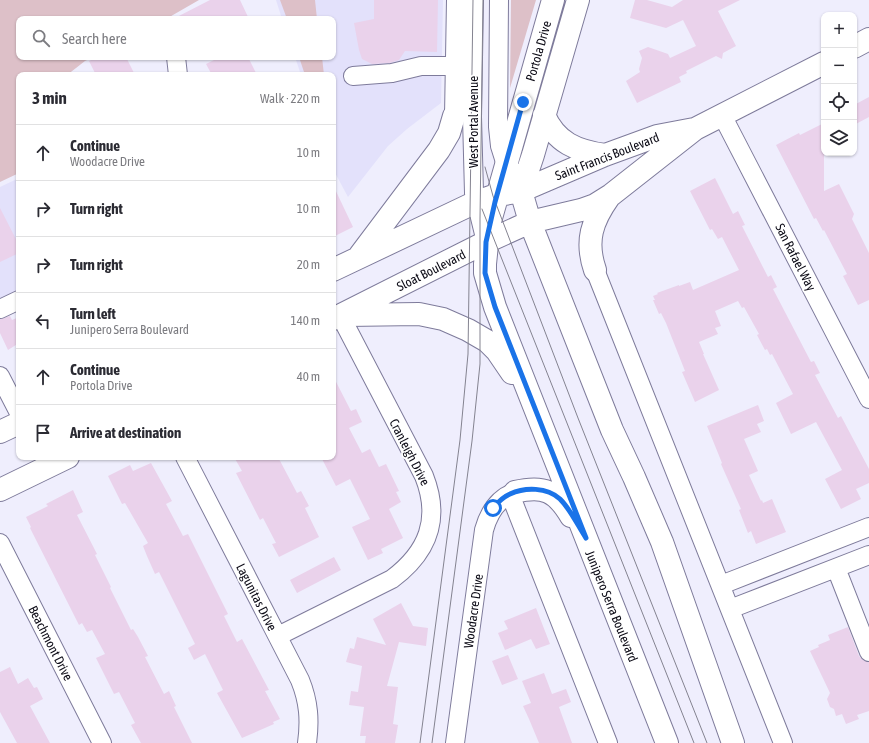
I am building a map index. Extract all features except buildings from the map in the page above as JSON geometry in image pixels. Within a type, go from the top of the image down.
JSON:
[{"type":"main road","name":"Portola Drive","points":[[497,195],[553,0]]},
{"type":"main road","name":"Portola Drive","points":[[521,191],[533,155],[578,0]]},
{"type":"main road","points":[[857,45],[869,39]]},
{"type":"main road","name":"Saint Francis Boulevard","points":[[530,222],[588,208],[611,194],[695,129],[821,65]]},
{"type":"main road","points":[[544,115],[553,130],[570,145],[583,151],[623,153],[632,169],[628,181]]},
{"type":"main road","points":[[357,259],[439,150],[449,133],[454,116]]},
{"type":"main road","name":"Saint Francis Boulevard","points":[[521,191],[612,152],[657,136],[695,129]]},
{"type":"main road","points":[[506,164],[521,191],[530,222],[612,430],[662,542],[733,743]]},
{"type":"main road","points":[[336,269],[476,202],[497,195],[521,191]]},
{"type":"main road","points":[[595,270],[590,252],[591,235],[596,219],[611,194]]},
{"type":"main road","name":"Junipero Serra Boulevard","points":[[497,195],[486,242],[484,264],[488,284],[533,404],[667,743]]},
{"type":"main road","name":"Sloat Boulevard","points":[[336,317],[486,242],[530,222]]},
{"type":"main road","points":[[336,317],[423,315],[443,320],[468,330],[493,346],[533,404]]},
{"type":"main road","points":[[0,432],[16,424]]},
{"type":"main road","points":[[0,490],[62,460]]},
{"type":"main road","points":[[512,493],[528,490],[541,490],[554,495],[565,506],[586,538]]},
{"type":"street","name":"West Portal Avenue","points":[[454,116],[456,0]]},
{"type":"street","name":"West Portal Avenue","points":[[474,0],[472,117],[474,193],[486,242]]},
{"type":"street","name":"West Portal Avenue","points":[[499,0],[498,127],[500,146],[506,164]]},
{"type":"street","points":[[176,60],[178,72]]},
{"type":"street","points":[[353,76],[392,73],[421,66],[455,66]]},
{"type":"street","name":"San Rafael Way","points":[[722,115],[869,400]]},
{"type":"street","points":[[595,270],[783,743]]},
{"type":"street","points":[[0,309],[16,301]]},
{"type":"street","name":"Cranleigh Drive","points":[[278,636],[402,572],[418,554],[431,523],[432,506],[430,490],[424,476],[336,317]]},
{"type":"street","points":[[0,376],[16,407]]},
{"type":"street","name":"Lagunitas Drive","points":[[187,460],[278,636],[305,692],[309,720],[307,743]]},
{"type":"street","points":[[512,493],[608,743]]},
{"type":"street","name":"Woodacre Drive","points":[[455,743],[484,530],[493,508],[501,500],[512,493]]},
{"type":"street","points":[[721,586],[869,527]]},
{"type":"street","name":"Beachmont Drive","points":[[0,543],[102,743]]},
{"type":"street","points":[[730,609],[869,554]]},
{"type":"street","points":[[836,568],[869,652]]},
{"type":"shaded area","points":[[0,0],[199,0],[171,16],[16,16],[16,60],[87,60],[71,72],[16,72],[16,174],[0,182]]},
{"type":"shaded area","points":[[276,0],[443,0],[441,103],[407,129],[388,146],[348,197],[336,175],[336,72],[300,72],[296,60],[336,60],[336,16],[281,16]]},
{"type":"shaded area","points":[[280,0],[315,0],[317,16],[286,16]]},
{"type":"shaded area","points":[[511,0],[536,0],[510,88]]},
{"type":"shaded area","points":[[300,60],[322,60],[324,72],[304,72]]},
{"type":"shaded area","points":[[16,179],[16,294],[0,302],[0,187]]},
{"type":"tram line","points":[[420,743],[460,440],[468,354],[473,0]]},
{"type":"tram line","points":[[432,743],[472,441],[480,364],[483,0]]},
{"type":"tram line","points":[[485,167],[493,196],[578,418],[707,743]]},
{"type":"tram line","points":[[482,209],[694,743]]},
{"type":"route","points":[[493,508],[501,500],[515,492],[528,490],[547,491],[560,499],[586,538],[495,307],[485,273],[484,264],[489,225],[523,102]]}]
